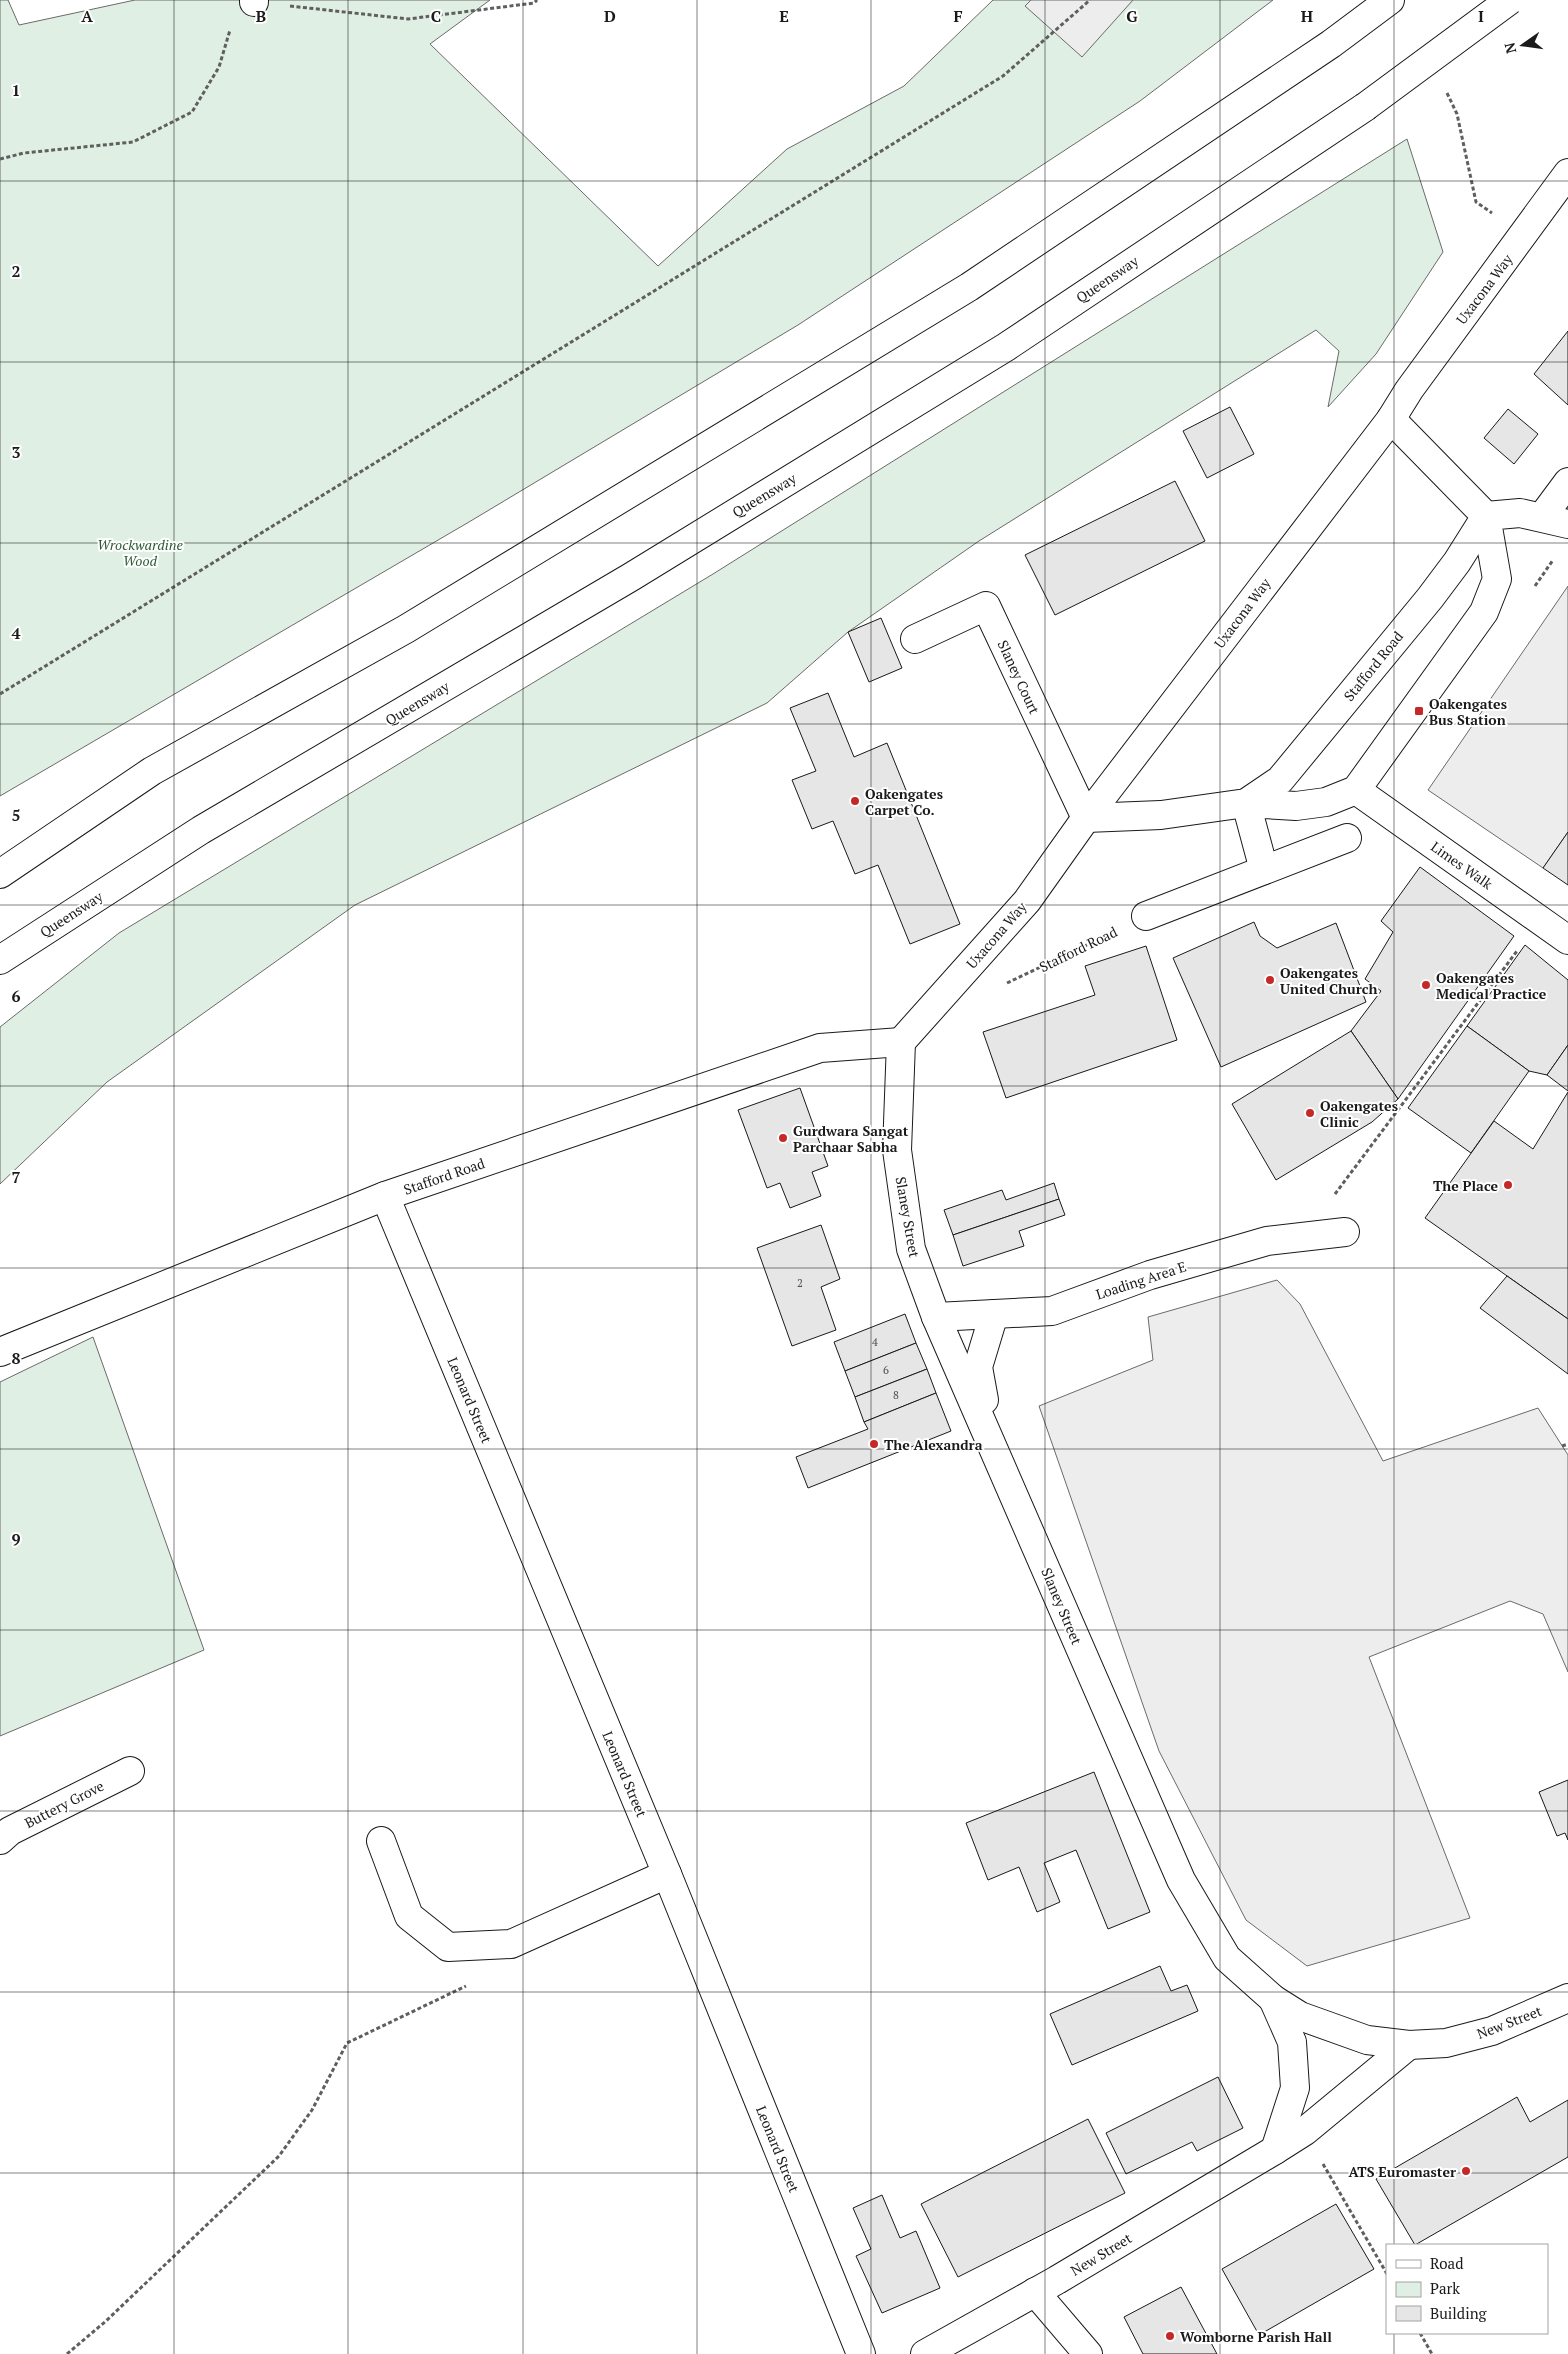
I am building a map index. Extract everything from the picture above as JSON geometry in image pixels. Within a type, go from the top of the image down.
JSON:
[{"type":"main road","points":[[0,874],[152,772],[406,630],[969,287],[1331,44],[1390,0]]},
{"type":"main road","name":"Queensway","points":[[0,960],[201,830],[631,577],[1006,347],[1365,108],[1510,0]]},
{"type":"main road","name":"Uxacona Way","points":[[901,1042],[1027,900],[1086,818],[1391,419],[1409,390],[1568,173]]},
{"type":"main road","points":[[1264,870],[1246,803],[1296,806],[1326,802],[1356,790],[1484,612],[1497,579],[1486,516],[1391,419]]},
{"type":"main road","points":[[1542,517],[1568,482]]},
{"type":"main road","points":[[1486,516],[1520,514],[1542,517],[1568,524]]},
{"type":"main road","name":"Stafford Road","points":[[1086,818],[1161,815],[1246,803],[1280,780],[1441,584],[1486,516]]},
{"type":"main road","name":"Slaney Court","points":[[915,639],[986,606],[1086,818]]},
{"type":"main road","name":"Limes Walk","points":[[1356,790],[1568,940]]},
{"type":"main road","points":[[1146,916],[1347,838]]},
{"type":"main road","name":"Stafford Road","points":[[0,1352],[385,1196],[820,1048],[901,1042]]},
{"type":"main road","name":"Slaney Street","points":[[901,1042],[896,1150],[911,1249],[936,1317],[1180,1880],[1227,1958],[1273,1999],[1300,2016],[1367,2040],[1409,2044]]},
{"type":"main road","name":"Leonard Street","points":[[385,1196],[667,1874],[861,2354]]},
{"type":"main road","name":"Loading Area E","points":[[936,1317],[1052,1311],[1150,1275],[1267,1242],[1345,1232]]},
{"type":"main road","points":[[990,1438],[978,1367],[994,1314]]},
{"type":"main road","name":"Buttery Grove","points":[[0,1840],[10,1831],[130,1771]]},
{"type":"main road","points":[[381,1841],[409,1916],[448,1947],[511,1944],[667,1874]]},
{"type":"main road","name":"New Street","points":[[925,2354],[1035,2292],[1275,2150],[1304,2131],[1409,2044],[1446,2043],[1492,2031],[1568,1998]]},
{"type":"main road","points":[[1273,1999],[1292,2042],[1295,2088],[1275,2150]]},
{"type":"main road","points":[[1035,2292],[1088,2354]]},
{"type":"path","points":[[0,159],[24,153],[133,142],[192,112],[219,67],[236,10],[254,1],[408,19],[534,3],[536,0]]},
{"type":"path","points":[[0,694],[1003,76],[1090,0]]},
{"type":"path","points":[[1457,114],[1476,202],[1524,235]]},
{"type":"path","name":"Stafford Road","points":[[1006,984],[1146,916]]},
{"type":"path","points":[[1298,1237],[1336,1193],[1540,920]]},
{"type":"path","points":[[1562,1446],[1568,1444]]},
{"type":"path","points":[[67,2354],[106,2321],[279,2156],[312,2110],[347,2043],[469,1984]]},
{"type":"path","points":[[1304,2131],[1386,2272]]},
{"type":"path","points":[[1421,2334],[1432,2354]]},
{"type":"green space","name":"Wrockwardine Wood","points":[[0,0],[8,0],[19,25],[135,0],[490,0],[430,44],[658,266],[787,149],[904,86],[993,0],[1273,0],[1140,101],[798,325],[469,522],[0,796]]},
{"type":"green space","points":[[1407,139],[1443,252],[1376,354],[1328,407],[1339,351],[1316,330],[979,541],[848,632],[767,703],[355,905],[107,1082],[0,1184],[0,1027],[119,933],[713,574]]},
{"type":"green space","points":[[93,1337],[204,1650],[0,1736],[0,1382]]},
{"type":"shaded area","points":[[1031,0],[1133,0],[1082,57],[1025,6]]},
{"type":"shaded area","points":[[1568,586],[1568,832],[1543,868],[1428,790]]},
{"type":"shaded area","points":[[1277,1280],[1300,1304],[1383,1461],[1538,1408],[1568,1455],[1568,1672],[1543,1614],[1510,1601],[1369,1657],[1470,1918],[1307,1966],[1246,1920],[1159,1751],[1039,1406],[1153,1360],[1148,1317]]},
{"type":"building","points":[[1568,331],[1568,405],[1534,374]]},
{"type":"building","points":[[1230,407],[1254,454],[1207,478],[1183,431]]},
{"type":"building","points":[[1508,409],[1538,434],[1514,464],[1484,438]]},
{"type":"building","points":[[1175,481],[1205,541],[1055,615],[1025,555]]},
{"type":"building","points":[[881,618],[902,668],[869,682],[848,632]]},
{"type":"building","name":"Oakengates Carpet Co.","points":[[828,693],[854,757],[887,743],[960,924],[910,944],[878,865],[855,874],[833,821],[812,829],[792,780],[816,771],[790,708]]},
{"type":"building","points":[[1568,832],[1568,885],[1543,868]]},
{"type":"building","name":"Oakengates Medical Practice","points":[[1420,867],[1514,936],[1398,1099],[1351,1031],[1381,991],[1365,979],[1393,932],[1381,921]]},
{"type":"building","name":"Oakengates United Church","points":[[1254,922],[1260,936],[1277,948],[1336,923],[1366,1002],[1221,1067],[1173,958]]},
{"type":"building","points":[[1525,945],[1568,980],[1568,1045],[1547,1075],[1529,1071],[1467,1026]]},
{"type":"building","points":[[1146,946],[1177,1040],[1006,1098],[983,1032],[1095,995],[1085,966]]},
{"type":"building","points":[[1467,1026],[1529,1071],[1471,1153],[1408,1108]]},
{"type":"building","name":"Oakengates Clinic","points":[[1351,1031],[1398,1099],[1372,1122],[1276,1180],[1232,1104]]},
{"type":"building","points":[[1568,1045],[1568,1091],[1547,1075]]},
{"type":"building","name":"Gurdwara Sangat Parchaar Sabha","points":[[800,1088],[828,1166],[812,1172],[821,1196],[790,1208],[780,1183],[767,1188],[738,1110]]},
{"type":"building","name":"The Place","points":[[1568,1092],[1568,1319],[1425,1218],[1494,1121],[1533,1149]]},
{"type":"building","points":[[1054,1183],[1059,1199],[953,1235],[944,1210],[1002,1190],[1006,1200]]},
{"type":"building","points":[[1059,1199],[1065,1215],[1019,1231],[1024,1246],[963,1266],[953,1235]]},
{"type":"building","points":[[821,1225],[840,1279],[821,1287],[836,1330],[792,1346],[757,1248]]},
{"type":"building","points":[[1507,1276],[1568,1319],[1568,1374],[1480,1308]]},
{"type":"building","points":[[905,1314],[916,1343],[845,1371],[834,1342]]},
{"type":"building","points":[[916,1343],[927,1369],[855,1397],[845,1371]]},
{"type":"building","points":[[927,1369],[936,1393],[864,1422],[855,1397]]},
{"type":"building","name":"The Alexandra","points":[[936,1393],[951,1431],[808,1488],[796,1457],[868,1429],[864,1422]]},
{"type":"building","points":[[1094,1772],[1150,1912],[1108,1929],[1076,1850],[1044,1863],[1060,1902],[1037,1912],[1019,1867],[988,1880],[966,1823]]},
{"type":"building","points":[[1568,1780],[1568,1840],[1565,1833],[1557,1836],[1539,1792]]},
{"type":"building","points":[[1160,1966],[1171,1991],[1187,1985],[1198,2011],[1072,2065],[1050,2014]]},
{"type":"building","points":[[1218,2077],[1243,2128],[1197,2151],[1192,2142],[1126,2174],[1106,2133]]},
{"type":"building","name":"ATS Euromaster","points":[[1517,2097],[1530,2122],[1568,2100],[1568,2157],[1417,2244],[1414,2244],[1376,2179]]},
{"type":"building","points":[[1088,2119],[1125,2193],[958,2277],[921,2204]]},
{"type":"building","points":[[882,2195],[900,2238],[916,2231],[940,2288],[882,2313],[856,2256],[871,2249],[853,2208]]},
{"type":"building","points":[[1336,2204],[1374,2269],[1259,2335],[1222,2269]]},
{"type":"building","name":"Womborne Parish Hall","points":[[1181,2287],[1217,2354],[1143,2354],[1124,2317]]},
{"type":"place","name":"Oakengates Bus Station","points":[[1419,711]]},
{"type":"place","name":"Oakengates Carpet Co.","points":[[855,801]]},
{"type":"place","name":"Oakengates United Church","points":[[1270,980]]},
{"type":"place","name":"Oakengates Medical Practice","points":[[1426,985]]},
{"type":"place","name":"Oakengates Clinic","points":[[1310,1113]]},
{"type":"place","name":"Gurdwara Sangat Parchaar Sabha","points":[[783,1138]]},
{"type":"place","name":"The Place","points":[[1508,1185]]},
{"type":"place","name":"The Alexandra","points":[[874,1444]]},
{"type":"place","name":"ATS Euromaster","points":[[1466,2171]]},
{"type":"place","name":"Womborne Parish Hall","points":[[1170,2336]]}]
